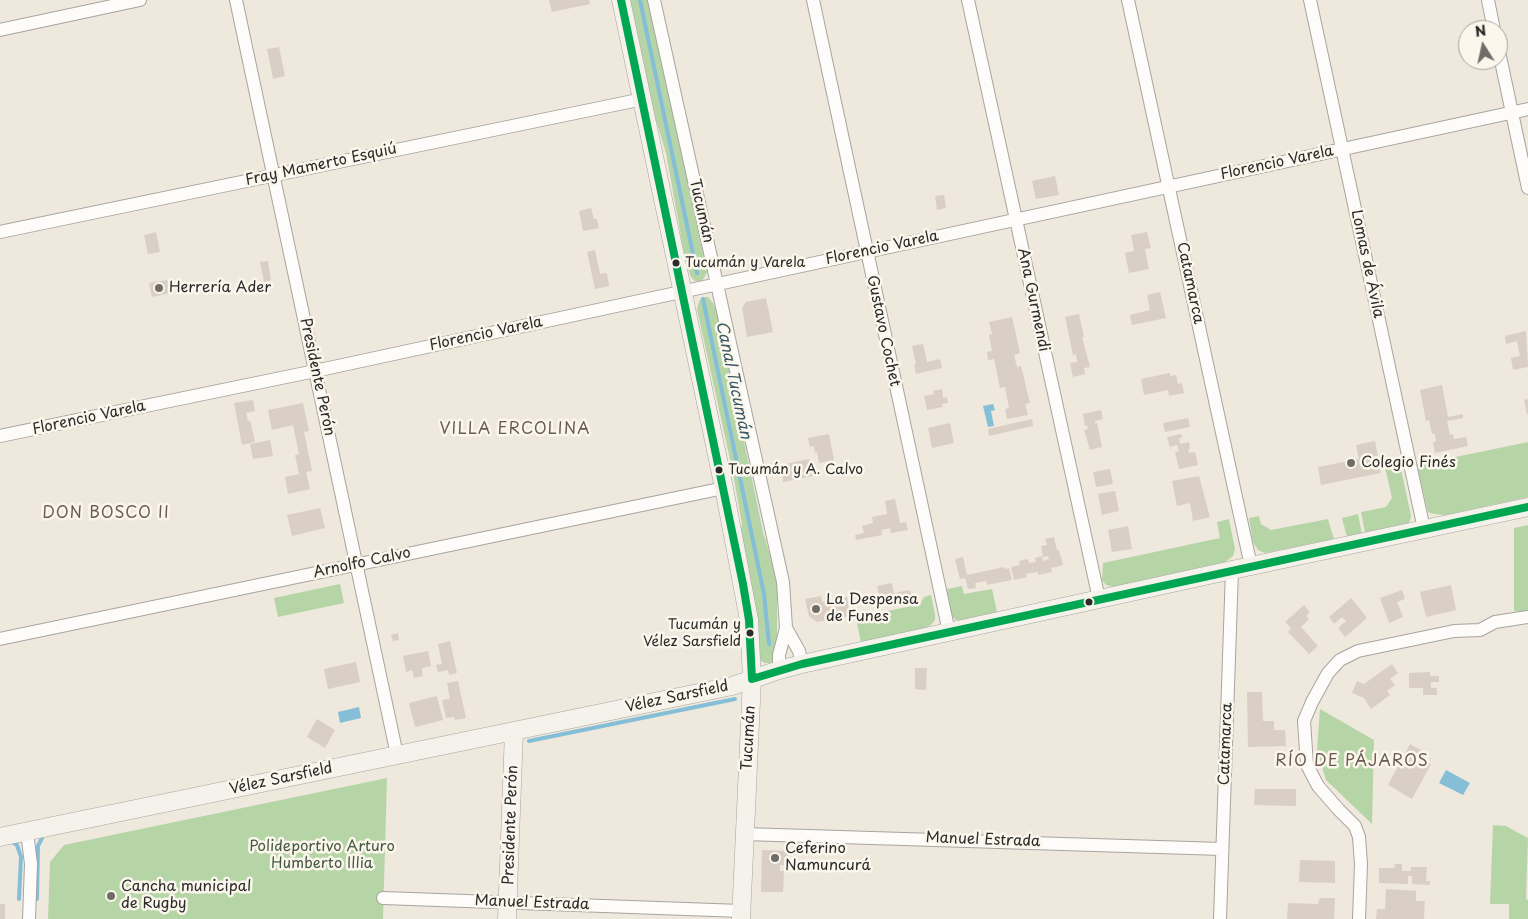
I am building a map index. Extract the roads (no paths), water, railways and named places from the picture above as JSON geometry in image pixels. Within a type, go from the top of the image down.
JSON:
[{"type":"main road","name":"Tucumán","points":[[621,0],[724,488],[749,620],[752,679],[741,915]]},
{"type":"main road","name":"Vélez Sarsfield","points":[[0,837],[732,686],[802,664],[1528,507]]},
{"type":"main road","name":"Presidente Perón","points":[[507,911],[514,731]]},
{"type":"street","points":[[0,30],[140,0]]},
{"type":"street","name":"Presidente Perón","points":[[236,0],[397,755]]},
{"type":"street","name":"Tucumán","points":[[654,0],[783,582],[786,628],[779,655],[778,670]]},
{"type":"street","name":"Gustavo Cochet","points":[[813,0],[949,632]]},
{"type":"street","name":"Ana Gurmendi","points":[[968,0],[1100,599]]},
{"type":"street","name":"Catamarca","points":[[1128,0],[1251,566]]},
{"type":"street","name":"Lomas de Ávila","points":[[1310,0],[1424,529]]},
{"type":"street","points":[[1488,0],[1492,20]]},
{"type":"street","points":[[1503,70],[1528,188]]},
{"type":"street","name":"Fray Mamerto Esquiú","points":[[0,232],[643,99]]},
{"type":"street","name":"Florencio Varela","points":[[0,436],[315,371],[1528,109]]},
{"type":"street","name":"Arnolfo Calvo","points":[[0,639],[724,488]]},
{"type":"street","name":"Catamarca","points":[[1220,919],[1232,570]]},
{"type":"street","points":[[1359,919],[1361,864],[1359,837],[1355,826],[1318,786],[1307,765],[1304,721],[1328,673],[1340,660],[1358,651],[1454,631],[1480,630],[1495,622],[1528,618]]},
{"type":"street","name":"Tucumán","points":[[786,628],[799,650],[802,664]]},
{"type":"street","points":[[27,832],[31,864],[29,919]]},
{"type":"street","name":"Manuel Estrada","points":[[744,834],[1222,849]]},
{"type":"street","name":"Manuel Estrada","points":[[384,898],[507,911],[741,915]]},
{"type":"water","points":[[993,404],[995,410],[991,411],[994,426],[988,427],[983,406]]},
{"type":"water","points":[[359,707],[361,718],[340,723],[338,712]]},
{"type":"water","points":[[1446,770],[1470,783],[1463,795],[1439,783]]},
{"type":"waterway","name":"Canal Tucumán","points":[[640,0],[697,273]]},
{"type":"waterway","name":"Canal Tucumán","points":[[703,299],[764,594],[769,644]]},
{"type":"waterway","points":[[529,741],[735,699]]},
{"type":"waterway","points":[[37,899],[38,846],[42,838]]},
{"type":"waterway","points":[[10,841],[17,845],[21,857],[19,899]]},
{"type":"place","name":"Tucumán y Varela","points":[[676,263]]},
{"type":"place","name":"Herrería Ader","points":[[159,288]]},
{"type":"place","name":"Colegio Finés","points":[[1351,463]]},
{"type":"place","name":"Tucumán y A. Calvo","points":[[719,470]]},
{"type":"place","name":"La Despensa de Funes","points":[[816,609]]},
{"type":"place","name":"Tucumán y Vélez Sarsfield","points":[[750,633]]},
{"type":"place","name":"Ceferino Namuncurá","points":[[775,858]]},
{"type":"place","name":"Cancha municipal de Rugby","points":[[111,896]]},
{"type":"district","name":"VILLA ERCOLINA","points":[[515,430]]},
{"type":"district","name":"DON BOSCO II","points":[[106,514]]},
{"type":"district","name":"RÍO DE PÁJAROS","points":[[1352,762]]},
{"type":"park label","name":"Polideportivo Arturo Humberto Illia","points":[[322,856]]}]
